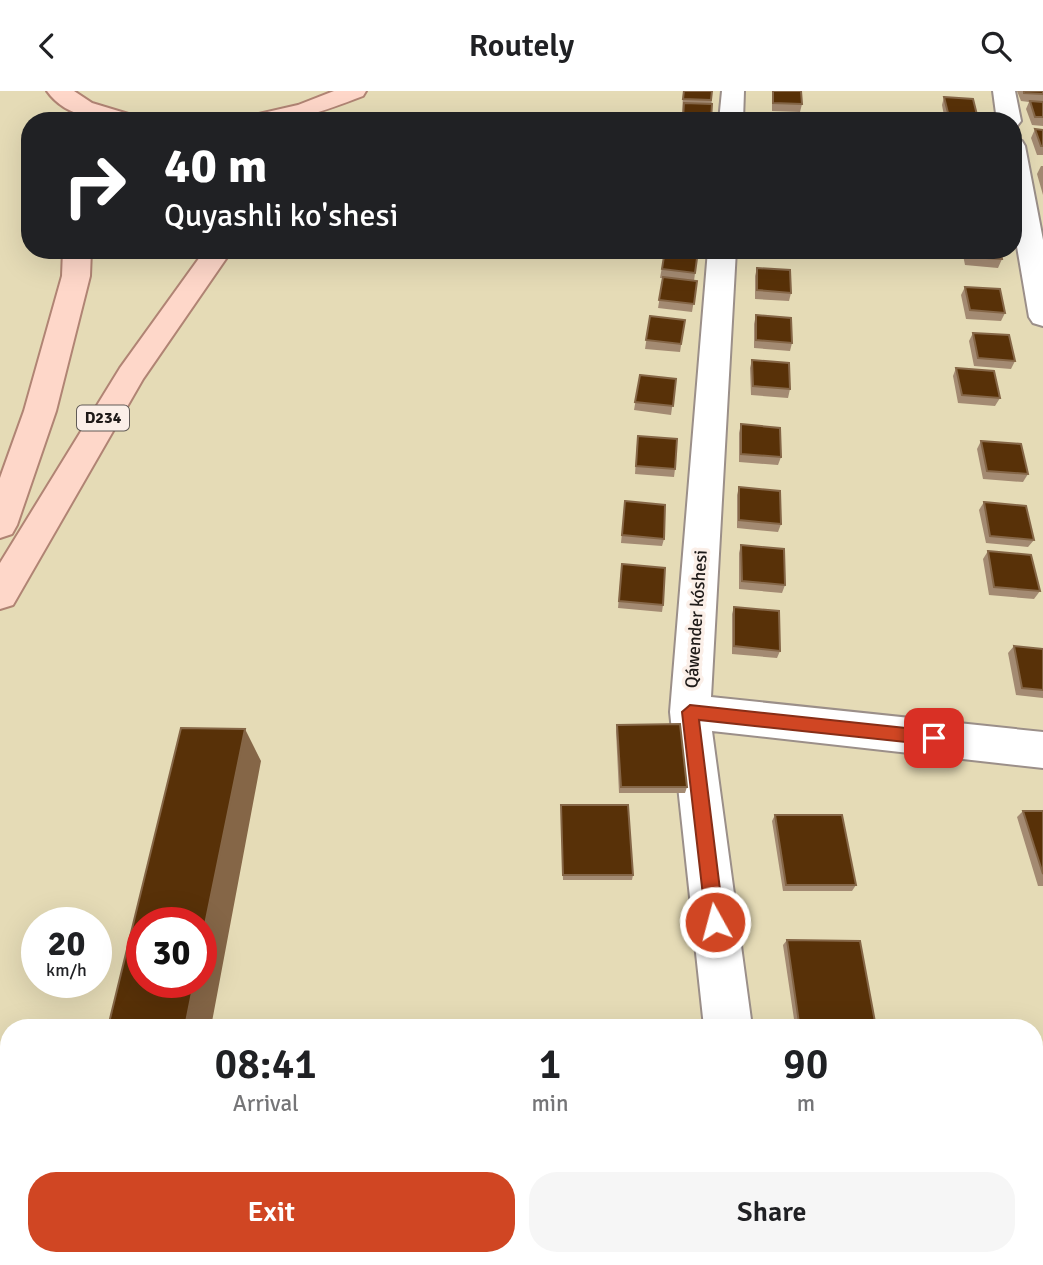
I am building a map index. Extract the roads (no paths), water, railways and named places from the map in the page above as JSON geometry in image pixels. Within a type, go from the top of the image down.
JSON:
[{"type":"main road","points":[[56,91],[60,112]]},
{"type":"main road","points":[[56,91],[84,108],[97,112]]},
{"type":"main road","points":[[296,112],[355,91]]},
{"type":"main road","points":[[337,112],[355,91]]},
{"type":"main road","points":[[0,525],[40,411],[76,277],[77,259]]},
{"type":"main road","name":"D234","points":[[0,595],[101,422],[173,309],[212,259]]},
{"type":"street","points":[[732,112],[733,91]]},
{"type":"street","points":[[1004,91],[1008,112]]},
{"type":"street","points":[[1022,197],[1043,317]]},
{"type":"street","name":"Qáwender kóshesi","points":[[721,259],[690,712],[727,1019]]},
{"type":"street","points":[[690,712],[1043,750]]}]
